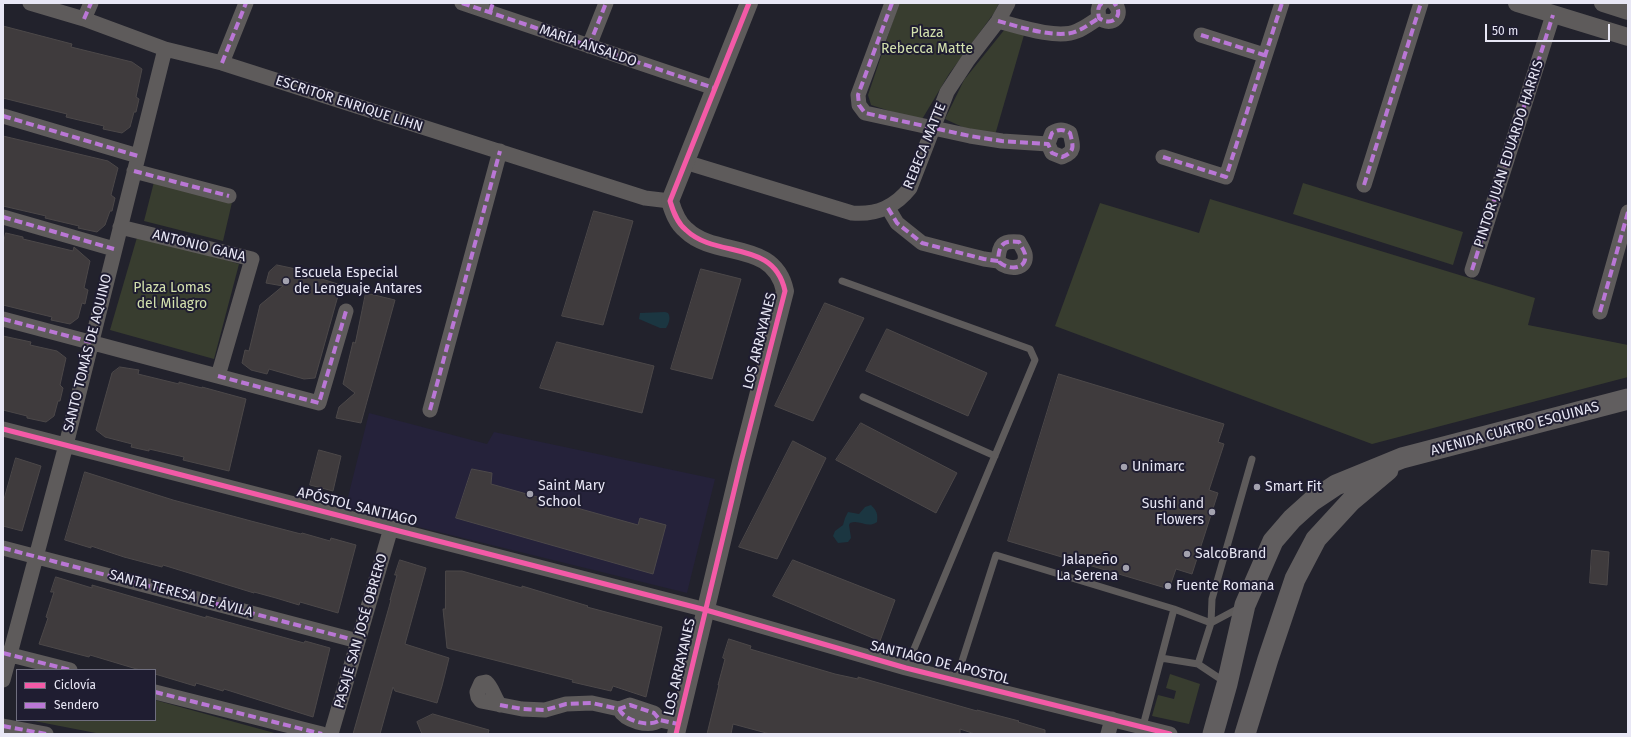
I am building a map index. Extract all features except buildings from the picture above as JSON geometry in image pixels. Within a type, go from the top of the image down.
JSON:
[{"type":"main road","name":"AVENIDA CUATRO ESQUINAS","points":[[1213,734],[1227,684],[1245,605],[1273,541],[1292,519],[1312,501],[1336,485],[1402,458],[1628,399]]},
{"type":"main road","name":"AVENIDA CUATRO ESQUINAS","points":[[1245,734],[1295,578],[1316,539],[1351,501],[1402,458]]},
{"type":"street","name":"ESCRITOR ENRIQUE LIHN","points":[[30,3],[84,19],[165,49],[222,63],[645,198],[670,201]]},
{"type":"street","points":[[84,19],[91,3]]},
{"type":"street","points":[[222,63],[246,3]]},
{"type":"street","name":"MARÍA ANSALDO","points":[[462,3],[492,8],[589,46],[714,88]]},
{"type":"street","points":[[589,46],[606,3]]},
{"type":"street","points":[[670,201],[749,3]]},
{"type":"street","points":[[892,3],[858,95],[859,105],[865,113],[970,136],[1002,141],[1048,144]]},
{"type":"street","name":"REBECA MATTE","points":[[685,162],[852,214],[870,213],[888,208],[910,188],[932,127],[947,92],[968,60],[998,21],[1008,3]]},
{"type":"street","points":[[1099,18],[1099,7],[1102,3]]},
{"type":"street","points":[[1099,18],[1104,22],[1111,22],[1115,19],[1118,14],[1117,6],[1114,3]]},
{"type":"street","points":[[1162,157],[1226,177],[1264,55],[1282,3]]},
{"type":"street","points":[[1364,184],[1420,3]]},
{"type":"street","points":[[1517,3],[1628,37]]},
{"type":"street","points":[[1603,3],[1628,11]]},
{"type":"street","name":"PINTOR JUAN EDUARDO HARRIS","points":[[1472,270],[1553,15]]},
{"type":"street","points":[[998,21],[1033,31],[1059,34],[1076,32],[1099,18]]},
{"type":"street","points":[[1201,35],[1264,55]]},
{"type":"street","name":"SANTO TOMÁS DE AQUINO","points":[[3,680],[6,654],[36,556],[66,445],[165,49]]},
{"type":"street","points":[[3,116],[138,156]]},
{"type":"street","points":[[430,410],[500,152]]},
{"type":"street","points":[[134,171],[230,196]]},
{"type":"street","name":"LOS ARRAYANES","points":[[670,201],[676,217],[685,230],[698,239],[760,257],[772,266],[783,279],[785,291],[741,462],[678,731]]},
{"type":"street","points":[[888,208],[897,223],[922,243],[984,259],[998,261]]},
{"type":"street","points":[[1600,312],[1628,212]]},
{"type":"street","points":[[3,217],[114,250]]},
{"type":"street","name":"ANTONIO GANA","points":[[120,227],[252,259],[218,376]]},
{"type":"street","points":[[3,319],[319,403],[346,311]]},
{"type":"street","name":"APÓSTOL SANTIAGO","points":[[3,428],[706,610]]},
{"type":"street","name":"PASAJE SAN JOSÉ OBRERO","points":[[331,734],[391,528]]},
{"type":"street","name":"SANTA TERESA DE ÁVILA","points":[[3,548],[358,641]]},
{"type":"street","name":"SANTIAGO DE APOSTOL","points":[[706,610],[906,668],[1143,726],[1170,734]]},
{"type":"street","points":[[6,654],[66,669]]},
{"type":"street","points":[[156,692],[322,734]]},
{"type":"street","points":[[500,705],[522,709],[545,710],[566,704],[592,703],[619,709],[630,705],[654,712],[660,720],[678,731]]},
{"type":"street","points":[[1108,734],[1112,719]]},
{"type":"street","points":[[3,726],[46,734]]},
{"type":"lane","points":[[842,281],[1030,349],[1035,360],[906,668]]},
{"type":"lane","points":[[863,397],[995,456]]},
{"type":"lane","points":[[1198,664],[1211,623],[1212,599],[1252,459]]},
{"type":"lane","points":[[956,680],[996,555],[1174,609],[1211,623],[1245,605]]},
{"type":"lane","points":[[1143,726],[1174,609]]},
{"type":"lane","points":[[1161,658],[1198,664],[1227,684]]},
{"type":"shaded area","name":"Saint Mary School","points":[[369,413],[487,444],[494,432],[715,479],[687,593],[345,509]]},
{"type":"green space","name":"Plaza Rebecca Matte","points":[[899,3],[999,3],[994,13],[949,74],[921,121],[871,105],[868,95]]},
{"type":"green space","points":[[1005,29],[1024,35],[995,135],[969,130],[945,119],[964,80]]},
{"type":"green space","points":[[155,178],[233,198],[223,241],[144,221]]},
{"type":"green space","points":[[1303,183],[1463,232],[1453,265],[1293,214]]},
{"type":"green space","points":[[1210,199],[1535,298],[1528,325],[1628,345],[1628,377],[1372,444],[1055,326],[1100,203],[1199,233]]},
{"type":"green space","name":"Plaza Lomas del Milagro","points":[[138,234],[239,264],[214,359],[110,330]]},
{"type":"green space","points":[[1170,674],[1200,684],[1189,724],[1152,716],[1158,695],[1174,699],[1176,691],[1166,688]]},
{"type":"green space","points":[[156,700],[278,734],[101,734],[34,721],[156,721]]},
{"type":"water","points":[[640,313],[668,313],[669,316],[669,323],[666,328],[660,328],[639,319]]},
{"type":"water","points":[[871,505],[877,513],[877,522],[870,525],[857,522],[850,523],[851,538],[848,542],[838,543],[833,536],[835,531],[843,525],[848,512],[859,514],[865,507]]},
{"type":"marked path","points":[[84,19],[91,3]]},
{"type":"marked path","points":[[222,63],[246,3]]},
{"type":"marked path","points":[[462,3],[714,88]]},
{"type":"marked path","points":[[490,12],[493,3]]},
{"type":"marked path","points":[[589,46],[606,3]]},
{"type":"marked path","points":[[892,3],[858,95],[859,105],[865,113],[970,136],[1002,141],[1048,144],[1052,153],[1062,157],[1070,153],[1072,148],[1070,133],[1063,130],[1052,133],[1048,144]]},
{"type":"marked path","points":[[1102,3],[1098,12],[1099,18],[1104,21],[1113,21],[1118,15],[1117,7],[1114,3]]},
{"type":"marked path","points":[[1163,157],[1226,177],[1282,3]]},
{"type":"marked path","points":[[1364,185],[1421,3]]},
{"type":"marked path","points":[[1472,270],[1553,15]]},
{"type":"marked path","points":[[998,21],[1026,29],[1059,34],[1077,31],[1099,18]]},
{"type":"marked path","points":[[1201,35],[1264,55]]},
{"type":"marked path","points":[[3,116],[138,156]]},
{"type":"marked path","points":[[430,410],[500,151]]},
{"type":"marked path","points":[[134,171],[229,196]]},
{"type":"marked path","points":[[888,208],[897,223],[922,243],[984,259],[998,261],[999,251],[1002,245],[1009,242],[1019,242],[1025,254],[1025,259],[1020,266],[1007,266],[998,261]]},
{"type":"marked path","points":[[1600,312],[1628,212]]},
{"type":"marked path","points":[[3,217],[114,249]]},
{"type":"marked path","points":[[218,376],[319,403],[346,311]]},
{"type":"marked path","points":[[3,319],[91,342]]},
{"type":"marked path","points":[[3,548],[358,641]]},
{"type":"marked path","points":[[3,653],[66,669]]},
{"type":"marked path","points":[[156,692],[322,734]]},
{"type":"marked path","points":[[500,705],[522,709],[545,710],[566,704],[592,703],[619,709],[630,705],[654,713],[660,720],[678,724]]},
{"type":"marked path","points":[[619,709],[626,717],[638,722],[650,723],[660,720]]},
{"type":"marked path","points":[[3,726],[46,734]]},
{"type":"cycle path","points":[[676,734],[741,462],[785,291],[779,275],[769,264],[757,256],[698,239],[686,230],[674,213],[670,201],[749,3]]},
{"type":"cycle path","points":[[3,429],[706,610],[906,668],[1170,734]]},
{"type":"place","name":"Escuela Especial de Lenguaje Antares","points":[[286,281]]},
{"type":"place","name":"Unimarc","points":[[1124,467]]},
{"type":"place","name":"Smart Fit","points":[[1257,487]]},
{"type":"place","name":"Saint Mary School","points":[[530,494]]},
{"type":"place","name":"Sushi and Flowers","points":[[1212,512]]},
{"type":"place","name":"SalcoBrand","points":[[1187,554]]},
{"type":"place","name":"Jalapeño La Serena","points":[[1126,568]]},
{"type":"place","name":"Fuente Romana","points":[[1168,586]]}]
